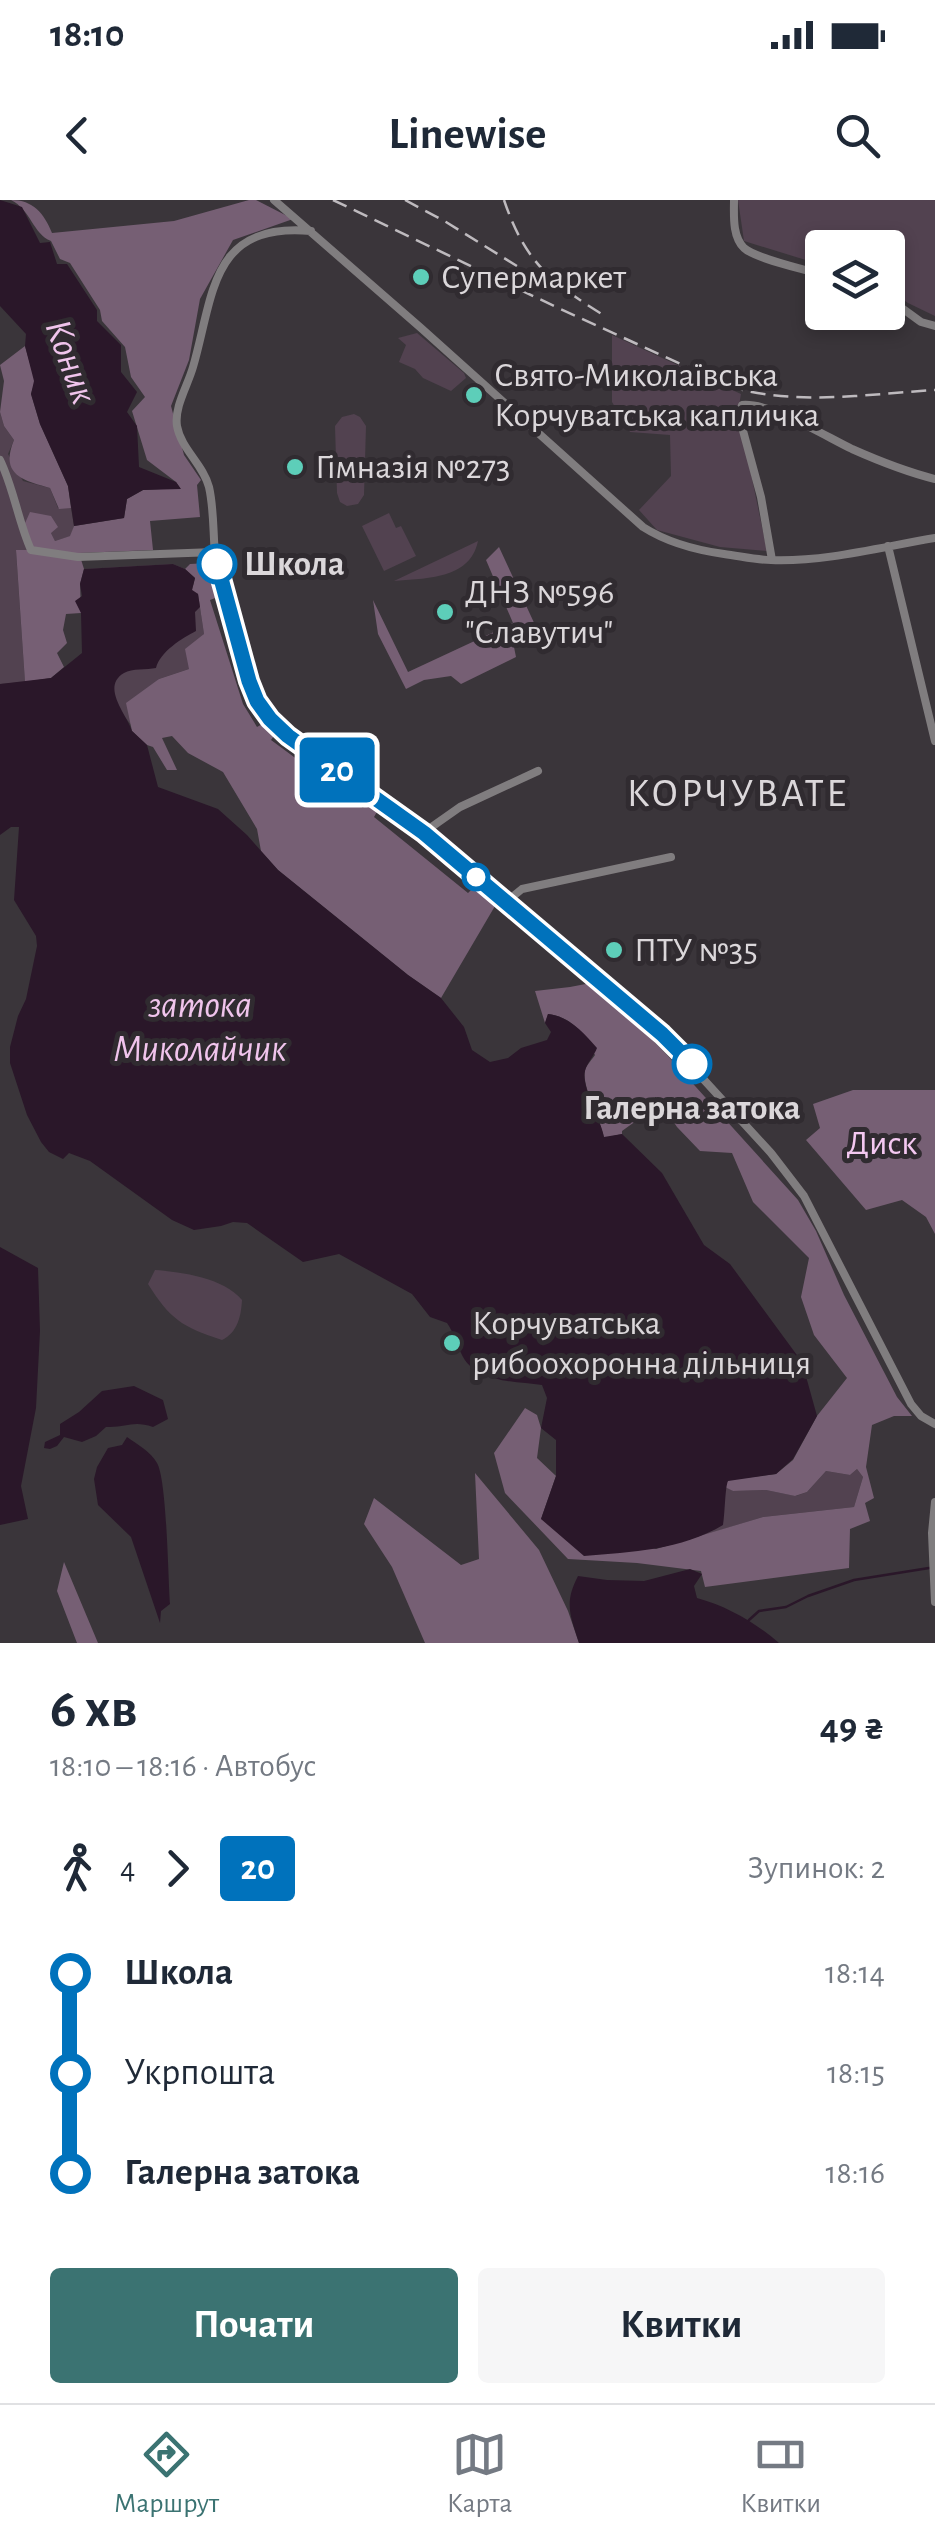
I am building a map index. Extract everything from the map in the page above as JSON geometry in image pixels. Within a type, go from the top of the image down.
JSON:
[{"type":"street","points":[[274,200],[643,527],[679,545],[772,560],[830,556],[935,538]]},
{"type":"street","points":[[734,200],[734,226],[741,246],[805,270]]},
{"type":"street","points":[[311,231],[262,234],[243,244],[220,269],[213,282],[176,424],[208,484],[218,572],[257,701],[288,736],[424,833],[662,1034],[771,1153],[804,1196],[911,1404],[935,1424]]},
{"type":"street","points":[[905,310],[935,326]]},
{"type":"street","points":[[772,560],[740,416],[742,404],[770,410],[856,450],[935,479]]},
{"type":"street","points":[[0,460],[31,550],[78,557],[215,552]]},
{"type":"street","points":[[888,546],[935,741]]},
{"type":"street","points":[[424,833],[460,807],[538,771]]},
{"type":"street","points":[[506,902],[522,889],[671,857]]},
{"type":"street","points":[[935,1502],[935,1602]]},
{"type":"shaded area","points":[[738,200],[935,200],[935,316],[905,301],[905,230],[805,230],[805,260],[744,241]]},
{"type":"shaded area","points":[[417,333],[464,373],[466,378],[451,391],[399,362],[406,345],[398,338]]},
{"type":"shaded area","points":[[612,335],[741,394],[738,411],[767,551],[720,547],[657,530],[639,510],[671,476],[670,435],[630,432],[612,402]]},
{"type":"shaded area","points":[[0,412],[14,440],[8,454],[23,481],[50,488],[58,508],[71,508],[74,526],[71,536],[55,541],[51,533],[29,520],[22,530],[31,550],[16,551],[25,682],[0,684]]},
{"type":"shaded area","points":[[354,414],[366,426],[364,495],[358,504],[347,506],[340,502],[337,493],[335,426],[342,417]]},
{"type":"shaded area","points":[[389,513],[396,528],[401,526],[416,556],[384,571],[362,526]]},
{"type":"shaded area","points":[[478,541],[473,554],[456,570],[394,581]]},
{"type":"shaded area","points":[[173,564],[185,569],[198,594],[204,634],[189,669],[159,679],[132,726],[98,684],[84,569]]},
{"type":"shaded area","points":[[155,1270],[202,1278],[234,1292],[242,1300],[232,1333],[222,1340],[178,1320],[148,1284]]},
{"type":"shaded area","points":[[857,1469],[863,1477],[854,1507],[763,1517],[678,1543],[701,1471],[733,1491],[766,1490],[796,1496],[807,1492],[826,1471],[850,1475]]},
{"type":"green space","points":[[11,200],[26,202],[37,209],[52,233],[174,221],[249,200],[293,219],[233,240],[200,299],[189,360],[171,406],[184,455],[201,480],[197,485],[200,517],[150,521],[153,550],[79,553],[84,569],[81,613],[66,614],[63,630],[67,643],[57,653],[64,667],[51,678],[25,682],[16,550],[30,550],[22,530],[30,512],[51,516],[58,527],[51,533],[55,541],[70,536],[74,526],[124,518],[127,499],[143,490],[180,488],[147,460],[132,411],[145,397],[131,377],[125,347],[102,321],[100,310],[70,263],[60,259],[51,241]]},
{"type":"green space","points":[[25,346],[35,381],[31,394],[68,486],[71,508],[59,509],[50,488],[16,474],[10,461],[14,440],[0,412],[4,381],[0,365]]},
{"type":"green space","points":[[499,547],[536,627],[532,638],[514,647],[516,657],[461,684],[451,676],[424,680],[406,689],[378,634],[373,600],[408,672],[513,623],[486,560]]},
{"type":"green space","points":[[209,563],[218,597],[210,600],[243,704],[257,727],[264,723],[276,733],[271,740],[363,808],[368,801],[378,810],[374,817],[468,893],[474,887],[495,906],[441,998],[278,870],[261,851],[257,829],[223,772],[188,753],[172,736],[162,738],[177,770],[167,770],[153,747],[132,731],[126,703],[159,679],[189,669],[185,649],[204,634],[198,594],[192,590],[195,578],[185,569],[190,564]]},
{"type":"green space","points":[[596,982],[798,1200],[897,1397],[912,1416],[894,1416],[872,1425],[866,1467],[874,1498],[865,1503],[870,1521],[850,1529],[849,1568],[705,1587],[701,1571],[568,1559],[505,1493],[494,1453],[525,1408],[537,1415],[541,1428],[537,1458],[556,1476],[541,1519],[656,1549],[763,1517],[854,1507],[863,1477],[857,1469],[850,1475],[826,1471],[807,1492],[795,1496],[725,1487],[728,1480],[776,1474],[793,1460],[817,1416],[847,1378],[814,1335],[801,1297],[809,1258],[753,1202],[732,1153],[700,1151],[661,1103],[622,1134],[604,1138],[585,1076],[595,1055],[571,1023],[548,1014],[545,1023],[535,991]]},
{"type":"green space","name":"Диск","points":[[853,1090],[935,1090],[935,1234],[926,1217],[902,1200],[866,1210],[806,1140],[820,1128],[813,1104]]},
{"type":"green space","points":[[475,1473],[539,1550],[579,1643],[425,1643],[392,1567],[364,1524],[374,1498],[461,1565],[479,1559]]},
{"type":"green space","points":[[64,1562],[98,1643],[77,1643],[57,1591]]},
{"type":"water","name":"Коник","points":[[0,200],[22,207],[40,243],[50,242],[57,264],[67,264],[97,310],[97,321],[121,345],[121,372],[137,392],[127,412],[137,426],[139,467],[176,482],[181,489],[143,490],[127,499],[124,518],[74,526],[68,486],[31,394],[34,381],[26,334],[0,306]]},
{"type":"water","name":"затока Миколайчик","points":[[173,564],[195,578],[192,590],[198,594],[200,607],[195,612],[196,631],[167,651],[156,668],[127,671],[115,686],[132,731],[147,745],[158,787],[218,809],[278,870],[441,998],[464,1027],[472,1050],[490,1062],[547,1040],[551,1032],[545,1023],[548,1014],[563,1018],[581,1031],[597,1048],[585,1078],[604,1137],[622,1134],[662,1173],[704,1245],[730,1264],[802,1362],[817,1416],[793,1459],[776,1474],[728,1481],[723,1525],[673,1545],[584,1556],[541,1519],[556,1476],[556,1440],[541,1428],[547,1398],[542,1385],[496,1379],[475,1370],[461,1353],[447,1323],[430,1317],[412,1294],[339,1254],[303,1262],[247,1223],[194,1230],[172,1220],[90,1161],[69,1153],[63,1159],[49,1152],[41,1142],[27,1115],[10,1063],[10,1047],[26,999],[37,946],[36,936],[14,900],[19,827],[11,827],[0,835],[0,684],[51,678],[82,653],[81,613],[75,601],[82,596],[84,569]]},
{"type":"water","points":[[0,1247],[38,1268],[40,1331],[36,1408],[21,1486],[28,1519],[0,1525]]},
{"type":"water","points":[[134,1386],[163,1400],[168,1419],[153,1427],[106,1427],[82,1442],[64,1437],[57,1446],[44,1448],[45,1442],[60,1435],[60,1424],[102,1391]]},
{"type":"water","points":[[127,1437],[151,1455],[160,1473],[170,1604],[161,1611],[160,1623],[131,1537],[98,1505],[94,1479],[97,1467],[108,1448],[122,1445]]},
{"type":"water","points":[[690,1569],[702,1574],[694,1586],[697,1598],[741,1616],[779,1643],[579,1643],[570,1609],[578,1576],[644,1581]]},
{"type":"waterway","points":[[749,1620],[759,1611],[786,1607],[854,1580],[929,1568]]},
{"type":"railway","points":[[333,200],[731,387],[807,397],[935,390]]},
{"type":"railway","points":[[405,200],[546,284]]},
{"type":"railway","points":[[504,200],[521,240],[542,269],[569,293],[605,316]]},
{"type":"bus line","name":"20","points":[[217,564],[249,681],[270,719],[424,833],[662,1034],[692,1064]]},
{"type":"place","name":"Супермаркет","points":[[421,277]]},
{"type":"place","name":"Свято-Миколаївська Корчуватська капличка","points":[[474,395]]},
{"type":"place","name":"Гімназія №273","points":[[295,467]]},
{"type":"place","name":"Школа","points":[[217,564]]},
{"type":"place","name":"ДНЗ №596 \"Славутич\"","points":[[445,612]]},
{"type":"place","name":"ПТУ №35","points":[[614,950]]},
{"type":"place","name":"Галерна затока","points":[[692,1064]]},
{"type":"place","name":"Корчуватська рибоохоронна дільниця","points":[[452,1343]]},
{"type":"district","name":"КОРЧУВАТЕ","points":[[738,794]]}]
